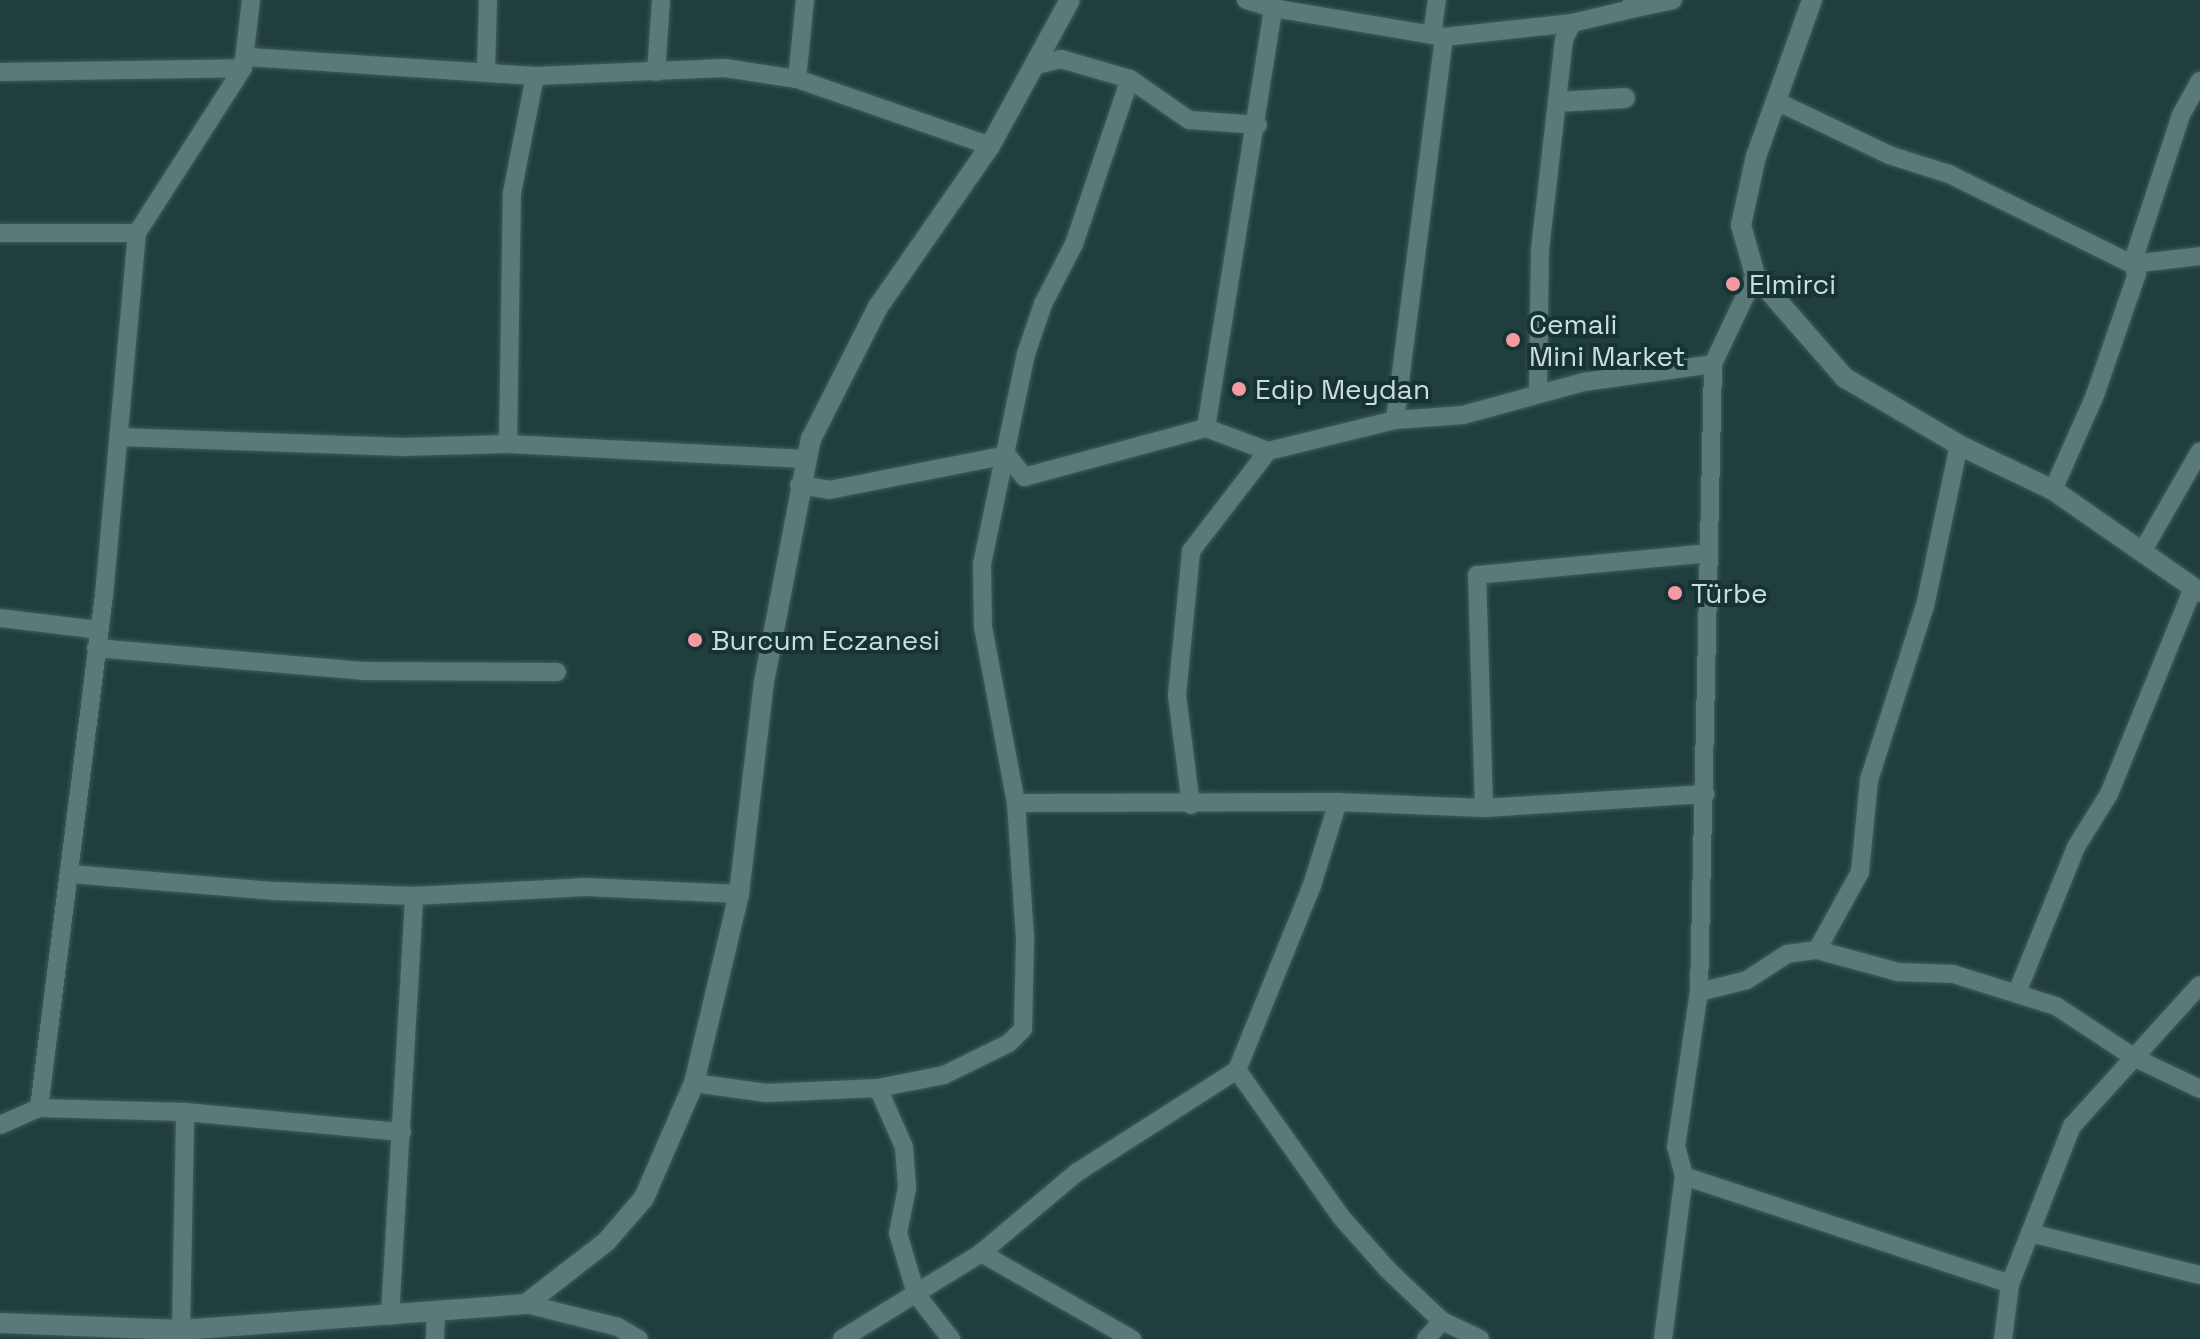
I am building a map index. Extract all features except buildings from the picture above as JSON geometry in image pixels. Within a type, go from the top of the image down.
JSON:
[{"type":"street","points":[[39,1108],[71,874],[98,639],[137,233],[246,62],[251,0]]},
{"type":"street","points":[[486,72],[488,0]]},
{"type":"street","points":[[656,72],[661,0]]},
{"type":"street","points":[[797,79],[805,0]]},
{"type":"street","points":[[526,1304],[606,1242],[644,1198],[694,1083],[739,894],[764,682],[806,459],[878,307],[990,146],[1070,0]]},
{"type":"street","points":[[1246,0],[1438,36],[1572,23],[1632,4],[1673,0]]},
{"type":"street","points":[[1395,420],[1438,36],[1437,0]]},
{"type":"street","points":[[1801,0],[1812,0],[1778,102],[1756,156],[1741,225],[1755,275],[1845,378],[1959,445],[2053,490],[2196,590],[2109,794],[2076,847],[2018,990]]},
{"type":"street","points":[[1206,428],[1258,125],[1273,4]]},
{"type":"street","points":[[1538,391],[1540,250],[1564,40],[1572,23]]},
{"type":"street","points":[[1037,65],[1061,59],[1130,79],[1189,120],[1258,125]]},
{"type":"street","points":[[0,72],[246,62],[535,76],[725,68],[797,79],[990,146]]},
{"type":"street","points":[[508,444],[512,193],[535,76]]},
{"type":"street","points":[[694,1083],[766,1093],[878,1088],[944,1075],[1009,1043],[1023,1029],[1025,938],[1016,803],[983,627],[982,564],[1026,354],[1043,304],[1074,244],[1130,79]]},
{"type":"street","points":[[2053,490],[2095,395],[2137,274],[2132,264],[2181,115],[2200,81]]},
{"type":"street","points":[[1558,102],[1625,98]]},
{"type":"street","points":[[1778,102],[1889,155],[1949,174],[2132,264],[2200,256]]},
{"type":"street","points":[[0,233],[137,233]]},
{"type":"street","points":[[1663,1339],[1684,1176],[1676,1147],[1699,992],[1706,794],[1713,364],[1755,275]]},
{"type":"street","points":[[1007,455],[1024,477],[1206,428],[1268,451],[1395,420],[1463,415],[1538,391],[1713,364]]},
{"type":"street","points":[[119,437],[403,447],[508,444],[806,459]]},
{"type":"street","points":[[1817,950],[1860,872],[1869,780],[1925,606],[1959,445]]},
{"type":"street","points":[[1191,805],[1177,695],[1191,551],[1268,451]]},
{"type":"street","points":[[2142,552],[2200,451]]},
{"type":"street","points":[[799,485],[829,490],[1007,455]]},
{"type":"street","points":[[1484,808],[1477,575],[1709,553]]},
{"type":"street","points":[[0,618],[98,639],[363,671],[557,672]]},
{"type":"street","points":[[1016,803],[1191,805],[1338,802],[1484,808],[1706,794]]},
{"type":"street","points":[[842,1339],[981,1253],[1076,1173],[1237,1070],[1312,885],[1338,802]]},
{"type":"street","points":[[71,874],[275,891],[414,896],[586,887],[739,894]]},
{"type":"street","points":[[390,1316],[414,896]]},
{"type":"street","points":[[1699,992],[1747,980],[1787,954],[1817,950],[1898,972],[1953,974],[2018,990],[2056,1006],[2135,1058],[2200,1089]]},
{"type":"street","points":[[2003,1339],[2010,1284],[2072,1126],[2200,985]]},
{"type":"street","points":[[1237,1070],[1341,1217],[1442,1321],[1480,1339]]},
{"type":"street","points":[[878,1088],[904,1147],[907,1188],[898,1233],[916,1294],[951,1339]]},
{"type":"street","points":[[0,1125],[39,1108],[185,1112],[402,1132]]},
{"type":"street","points":[[181,1330],[185,1112]]},
{"type":"street","points":[[1684,1176],[2010,1284]]},
{"type":"street","points":[[2030,1233],[2200,1275]]},
{"type":"street","points":[[981,1253],[1132,1339]]},
{"type":"street","points":[[0,1323],[181,1330],[526,1304],[618,1327],[639,1339]]},
{"type":"street","points":[[435,1339],[436,1313]]},
{"type":"street","points":[[1426,1339],[1442,1321]]},
{"type":"place","name":"Elmirci","points":[[1733,284]]},
{"type":"place","name":"Cemali Mini Market","points":[[1513,340]]},
{"type":"place","name":"Edip Meydan","points":[[1239,389]]},
{"type":"place","name":"Türbe","points":[[1675,593]]},
{"type":"place","name":"Burcum Eczanesi","points":[[695,640]]}]
